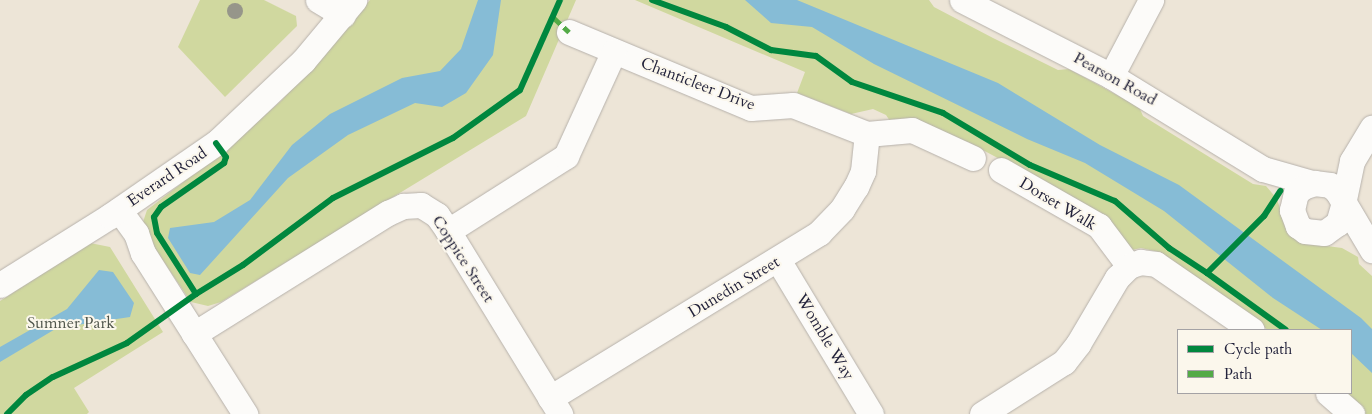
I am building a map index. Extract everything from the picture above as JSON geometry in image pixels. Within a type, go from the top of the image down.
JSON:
[{"type":"street","points":[[318,0],[348,8]]},
{"type":"street","name":"Pearson Road","points":[[962,0],[1111,76],[1263,169],[1313,183]]},
{"type":"street","points":[[1111,76],[1150,0]]},
{"type":"street","name":"Everard Road","points":[[0,284],[115,213],[191,163],[237,126],[304,61],[348,8]]},
{"type":"street","name":"Chanticleer Drive","points":[[569,32],[751,108],[793,105],[867,134]]},
{"type":"street","points":[[448,231],[566,156],[614,50]]},
{"type":"street","points":[[1314,234],[1332,230],[1338,223],[1352,161],[1372,128]]},
{"type":"street","points":[[867,134],[912,130],[973,158]]},
{"type":"street","name":"Dunedin Street","points":[[555,406],[819,233],[842,210],[863,171],[867,134]]},
{"type":"street","points":[[1352,161],[1296,193],[1292,210],[1298,226],[1314,234],[1341,237],[1370,249]]},
{"type":"street","name":"Pearson Road","points":[[1263,169],[1292,210]]},
{"type":"street","name":"Dorset Walk","points":[[1001,170],[1099,226],[1129,266]]},
{"type":"street","points":[[1313,183],[1330,185],[1370,249]]},
{"type":"street","name":"Coppice Street","points":[[194,334],[403,206],[421,204],[430,209],[448,231],[555,406]]},
{"type":"street","points":[[115,213],[136,233],[143,253],[245,414]]},
{"type":"street","name":"Womble Way","points":[[778,260],[871,414]]},
{"type":"street","points":[[982,414],[1064,362],[1118,278],[1129,266],[1140,262],[1156,264],[1251,329]]},
{"type":"street","points":[[1329,394],[1352,414]]},
{"type":"green space","points":[[200,0],[264,0],[296,16],[297,26],[225,97],[178,47]]},
{"type":"green space","points":[[370,0],[576,0],[526,116],[221,302],[208,306],[191,302],[147,237],[143,222],[147,210],[226,149],[281,101]]},
{"type":"green space","points":[[635,0],[929,0],[934,7],[993,38],[1058,70],[1069,69],[1139,107],[1143,116],[1253,184],[1266,186],[1277,199],[1285,224],[1312,244],[1342,248],[1358,257],[1359,264],[1372,276],[1372,414],[1364,414],[1342,394],[1352,394],[1352,329],[1267,329],[1159,252],[1141,248],[1127,251],[1007,163],[968,142],[892,124],[886,115],[873,109],[851,114],[797,93],[805,72]]},
{"type":"green space","name":"Sumner Park","points":[[90,243],[110,247],[163,332],[74,388],[89,412],[87,414],[0,414],[0,301]]},
{"type":"water","points":[[478,0],[501,0],[493,55],[466,93],[442,107],[415,103],[348,135],[288,178],[200,275],[190,273],[168,238],[170,228],[214,222],[250,200],[292,145],[330,114],[402,78],[440,71],[461,49]]},
{"type":"water","points":[[745,0],[797,0],[998,83],[1100,145],[1179,185],[1361,318],[1372,329],[1372,373],[1352,354],[1352,329],[1320,329],[1273,298],[1164,211],[1085,163],[1027,139],[874,64],[812,27],[771,23]]},
{"type":"water","points":[[99,270],[113,272],[134,303],[130,317],[57,328],[0,362],[0,347],[67,309]]},
{"type":"marked path","points":[[553,17],[569,32]]},
{"type":"cycle path","points":[[196,294],[243,265],[333,198],[453,138],[520,90],[560,0]]},
{"type":"cycle path","points":[[652,0],[726,27],[771,50],[816,56],[852,82],[943,113],[1030,165],[1115,201],[1169,248],[1207,273],[1264,216],[1280,191]]},
{"type":"cycle path","points":[[7,414],[26,395],[53,377],[127,343],[196,294],[157,233],[154,217],[161,207],[224,163],[226,157],[216,143]]},
{"type":"cycle path","points":[[1207,273],[1285,329]]}]
